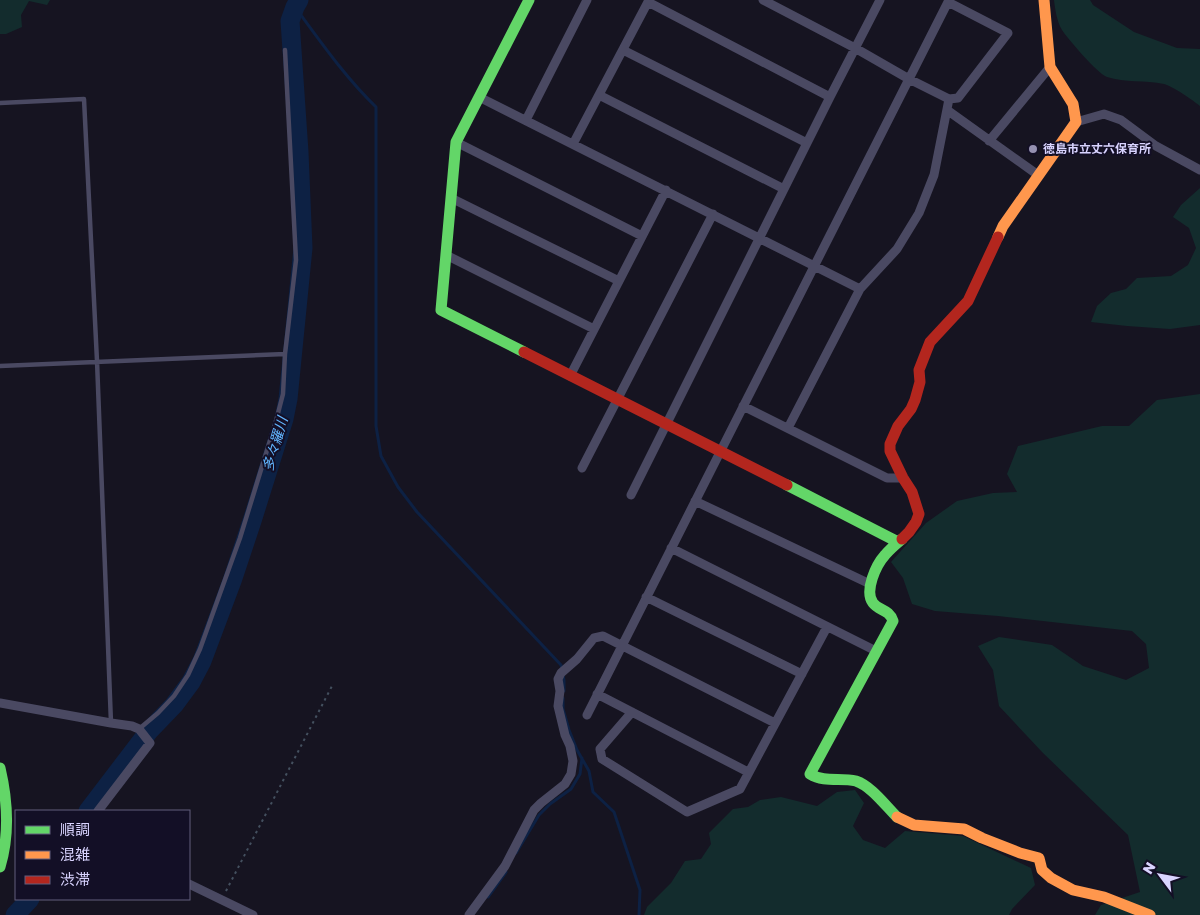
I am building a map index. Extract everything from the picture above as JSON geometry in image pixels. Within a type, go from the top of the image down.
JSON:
[{"type":"street","points":[[529,0],[456,142],[440,310],[898,542]]},
{"type":"street","points":[[526,120],[588,0]]},
{"type":"street","points":[[587,715],[694,501],[720,452],[814,266],[909,79],[949,1],[1008,33],[958,98],[949,99],[909,79],[855,48],[763,0]]},
{"type":"street","points":[[631,495],[665,424],[880,0]]},
{"type":"street","points":[[1044,0],[1050,67],[1073,104],[1076,122]]},
{"type":"street","points":[[573,144],[648,1],[830,97]]},
{"type":"street","points":[[623,50],[807,143]]},
{"type":"street","points":[[989,141],[1050,67]]},
{"type":"street","points":[[599,95],[784,190]]},
{"type":"street","points":[[479,97],[860,289]]},
{"type":"street","points":[[788,428],[860,289],[897,249],[919,213],[934,175],[949,99]]},
{"type":"street","points":[[947,110],[1038,175]]},
{"type":"street","points":[[1150,915],[1104,897],[1073,890],[1051,878],[1042,870],[1039,858],[1020,853],[964,829],[914,825],[898,818],[867,788],[855,781],[817,778],[810,774],[893,622],[891,615],[873,604],[869,590],[873,576],[884,556],[908,532],[920,514],[912,492],[890,451],[890,444],[898,426],[911,409],[915,400],[920,382],[919,370],[930,342],[968,301],[1003,226],[1076,122],[1104,114],[1121,120],[1156,146],[1200,170]]},
{"type":"street","points":[[456,142],[642,236]]},
{"type":"street","points":[[570,376],[666,190]]},
{"type":"street","points":[[451,198],[619,281]]},
{"type":"street","points":[[582,468],[713,214]]},
{"type":"street","points":[[446,255],[594,329]]},
{"type":"street","points":[[743,406],[887,478],[903,478]]},
{"type":"street","points":[[694,501],[870,584]]},
{"type":"street","points":[[671,548],[876,651]]},
{"type":"street","points":[[646,596],[802,674]]},
{"type":"street","points":[[632,712],[600,749],[602,759],[687,812],[740,789],[827,627]]},
{"type":"street","points":[[469,915],[505,866],[534,810],[565,784],[571,774],[573,761],[558,706],[560,691],[558,679],[563,670],[577,659],[594,638],[603,636],[774,724]]},
{"type":"street","points":[[597,694],[748,772]]},
{"type":"street","points":[[0,703],[132,726],[141,730],[150,743],[99,810]]},
{"type":"street","points":[[0,768],[6,800],[7,828],[0,867]]},
{"type":"street","points":[[190,884],[253,915]]},
{"type":"lane","points":[[141,730],[174,696],[188,675],[200,649],[240,538],[283,394],[285,354],[296,260],[285,50]]},
{"type":"lane","points":[[0,103],[84,100],[97,361],[111,723]]},
{"type":"lane","points":[[0,366],[285,354]]},
{"type":"path","points":[[222,900],[333,684]]},
{"type":"green space","points":[[0,0],[50,0],[47,5],[29,1],[21,15],[22,27],[6,34],[0,34]]},
{"type":"green space","points":[[1054,0],[1090,0],[1093,5],[1134,32],[1177,48],[1200,49],[1200,106],[1172,87],[1164,84],[1121,80],[1107,77],[1097,70],[1062,30]]},
{"type":"green space","points":[[1200,188],[1200,325],[1170,329],[1091,322],[1097,306],[1111,293],[1126,289],[1137,278],[1171,276],[1188,265],[1196,248],[1189,228],[1173,217],[1181,205]]},
{"type":"green space","points":[[1200,394],[1200,915],[1095,915],[1101,905],[1140,892],[1128,835],[1043,753],[999,706],[993,670],[978,646],[999,637],[1052,645],[1083,666],[1126,680],[1149,668],[1146,644],[1132,631],[935,611],[912,604],[903,578],[891,562],[926,523],[957,501],[993,493],[1017,492],[1007,474],[1018,446],[1102,426],[1129,426],[1157,400]]},
{"type":"green space","points":[[855,790],[864,803],[853,826],[863,840],[885,848],[905,831],[963,836],[1031,868],[1035,885],[1012,909],[1009,915],[644,915],[647,907],[671,883],[685,861],[701,859],[711,844],[709,833],[733,809],[748,807],[760,800],[781,797],[817,806],[837,792]]},
{"type":"waterway","name":"多々羅川","points":[[89,810],[149,731],[174,705],[191,682],[202,661],[232,581],[284,419],[288,399],[303,248],[290,21],[299,0]]},
{"type":"waterway","points":[[295,7],[343,71],[376,107],[376,426],[381,456],[398,487],[417,512],[561,665],[562,669]]},
{"type":"waterway","points":[[563,675],[564,691]]},
{"type":"waterway","points":[[563,698],[563,709],[569,730],[577,750],[589,771],[593,792],[614,812],[640,890],[639,915]]},
{"type":"waterway","points":[[516,853],[539,815],[550,804],[571,789],[580,774],[582,758]]},
{"type":"waterway","points":[[488,897],[506,872]]},
{"type":"waterway","name":"多々羅川","points":[[15,915],[29,900]]},
{"type":"traffic: fast","points":[[524,352],[441,310],[456,142],[529,0]]},
{"type":"traffic: fast","points":[[787,485],[898,542]]},
{"type":"traffic: fast","points":[[897,817],[862,783],[850,780],[821,778],[810,774],[893,621],[889,614],[873,603],[870,585],[882,559],[902,539]]},
{"type":"traffic: fast","points":[[0,768],[7,818],[7,830],[0,867]]},
{"type":"traffic: slow","points":[[998,237],[1003,226],[1076,122],[1073,104],[1050,67],[1044,0]]},
{"type":"traffic: slow","points":[[897,817],[914,825],[964,829],[1020,853],[1039,858],[1042,870],[1051,878],[1073,890],[1104,897],[1150,915]]},
{"type":"traffic: jam","points":[[902,539],[916,522],[919,514],[912,492],[890,451],[890,444],[898,426],[911,409],[915,400],[920,382],[919,370],[930,342],[968,301],[998,237]]},
{"type":"traffic: jam","points":[[524,352],[787,485]]},
{"type":"place","name":"徳島市立丈六保育所","points":[[1033,149]]}]
